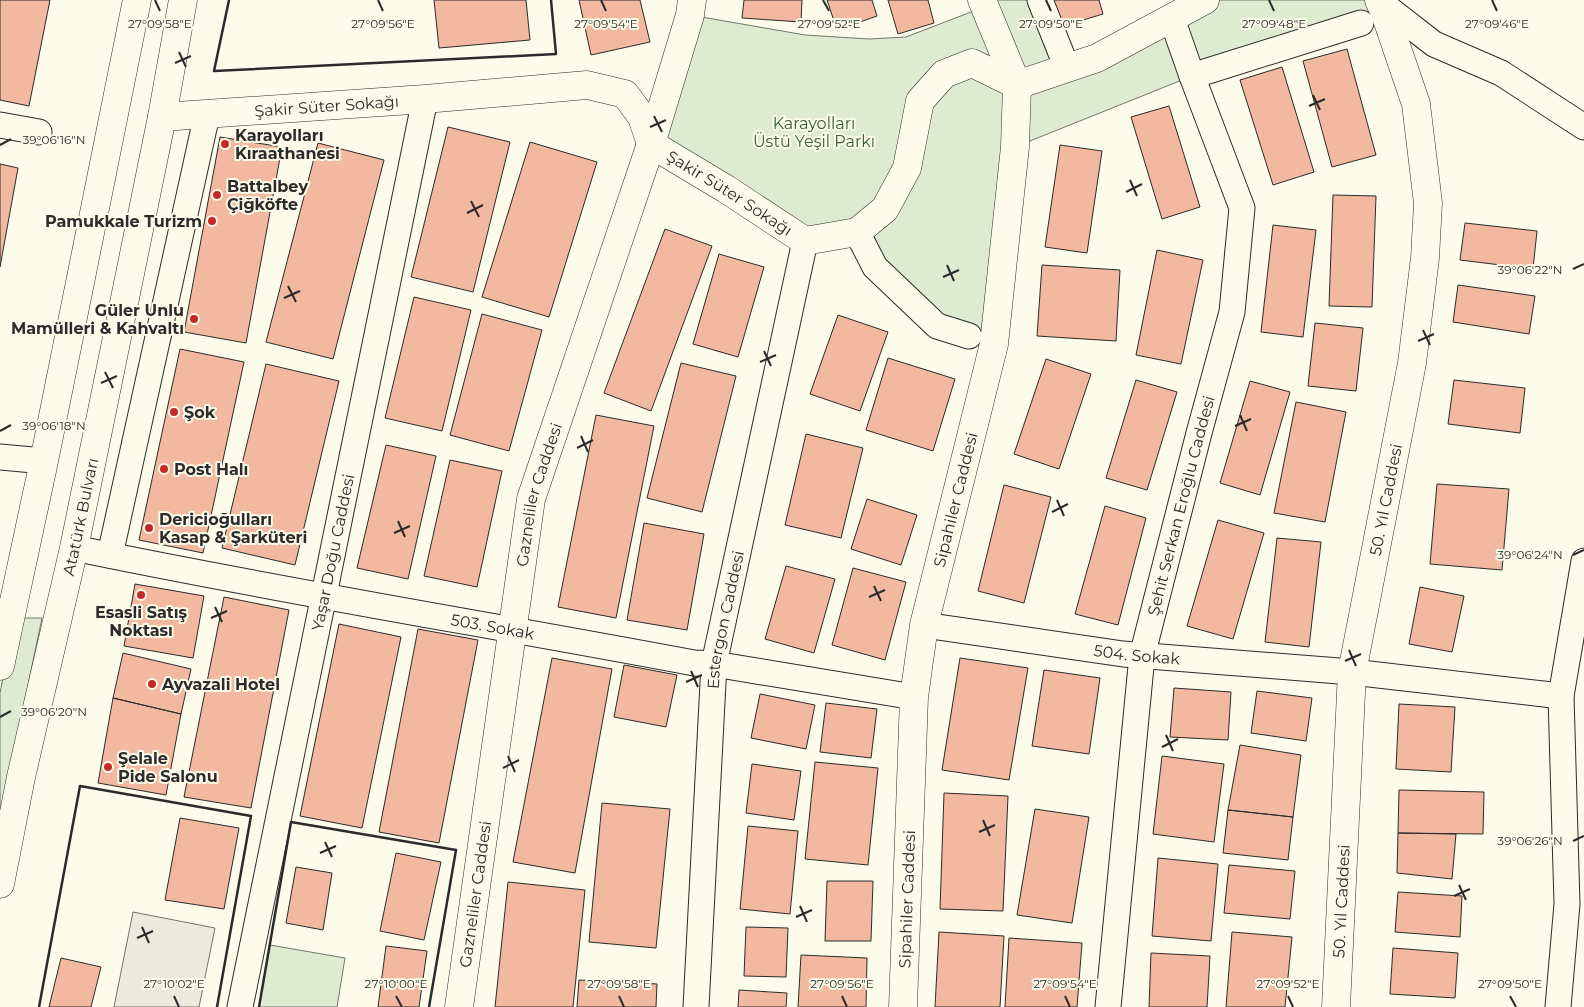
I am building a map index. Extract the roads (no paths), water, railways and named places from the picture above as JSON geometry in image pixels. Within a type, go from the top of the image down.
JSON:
[{"type":"main road","points":[[0,666],[44,462],[137,0]]},
{"type":"main road","name":"Atatürk Bulvarı","points":[[0,884],[21,777],[74,548],[162,116],[182,0]]},
{"type":"main road","name":"Gazneliler Caddesi","points":[[459,1007],[531,499],[650,144],[690,15],[692,0]]},
{"type":"main road","name":"Sipahiler Caddesi","points":[[903,1007],[914,697],[924,625],[994,344],[1015,147],[1017,84],[982,0]]},
{"type":"main road","points":[[857,232],[885,208],[907,168],[920,101],[944,74],[972,63],[1017,84],[1097,58],[1205,0]]},
{"type":"main road","name":"50. Yıl Caddesi","points":[[1336,1007],[1352,672],[1412,363],[1425,258],[1428,203],[1416,104],[1380,1]]},
{"type":"main road","name":"Şakir Süter Sokağı","points":[[162,116],[425,99],[587,86],[625,94],[642,117],[650,144],[726,189],[805,240],[857,232]]},
{"type":"street","points":[[1040,0],[1067,68]]},
{"type":"street","points":[[1380,1],[1434,44],[1501,74],[1584,127]]},
{"type":"street","name":"Şehit Serkan Eroğlu Caddesi","points":[[1108,1007],[1142,656],[1232,312],[1242,208],[1172,19]]},
{"type":"street","points":[[1192,76],[1361,23]]},
{"type":"street","name":"Yaşar Doğu Caddesi","points":[[240,1007],[425,99]]},
{"type":"street","points":[[110,555],[208,114]]},
{"type":"street","points":[[0,125],[39,132]]},
{"type":"street","points":[[857,232],[875,267],[937,326],[969,336]]},
{"type":"street","name":"Estergon Caddesi","points":[[696,1007],[714,664],[805,240]]},
{"type":"street","points":[[0,457],[44,462]]},
{"type":"street","name":"503. Sokak","points":[[74,548],[323,597],[694,662],[914,697]]},
{"type":"street","points":[[1558,1007],[1567,904],[1561,696],[1584,561]]},
{"type":"street","name":"504. Sokak","points":[[924,625],[1123,654],[1352,672],[1561,696]]},
{"type":"place","name":"Karayolları Kıraathanesi","points":[[225,144]]},
{"type":"place","name":"Battalbey Çiğköfte","points":[[217,195]]},
{"type":"place","name":"Pamukkale Turizm","points":[[212,221]]},
{"type":"place","name":"Güler Unlu Mamülleri & Kahvaltı","points":[[194,319]]},
{"type":"place","name":"Şok","points":[[174,412]]},
{"type":"place","name":"Post Halı","points":[[164,469]]},
{"type":"place","name":"Dericioğulları Kasap & Şarküteri","points":[[149,528]]},
{"type":"place","name":"Esasli Satış Noktası","points":[[141,595]]},
{"type":"place","name":"Ayvazali Hotel","points":[[152,684]]},
{"type":"place","name":"Şelale Pide Salonu","points":[[108,767]]},
{"type":"park label","name":"Karayolları Üstü Yeşil Parkı","points":[[814,132]]}]
